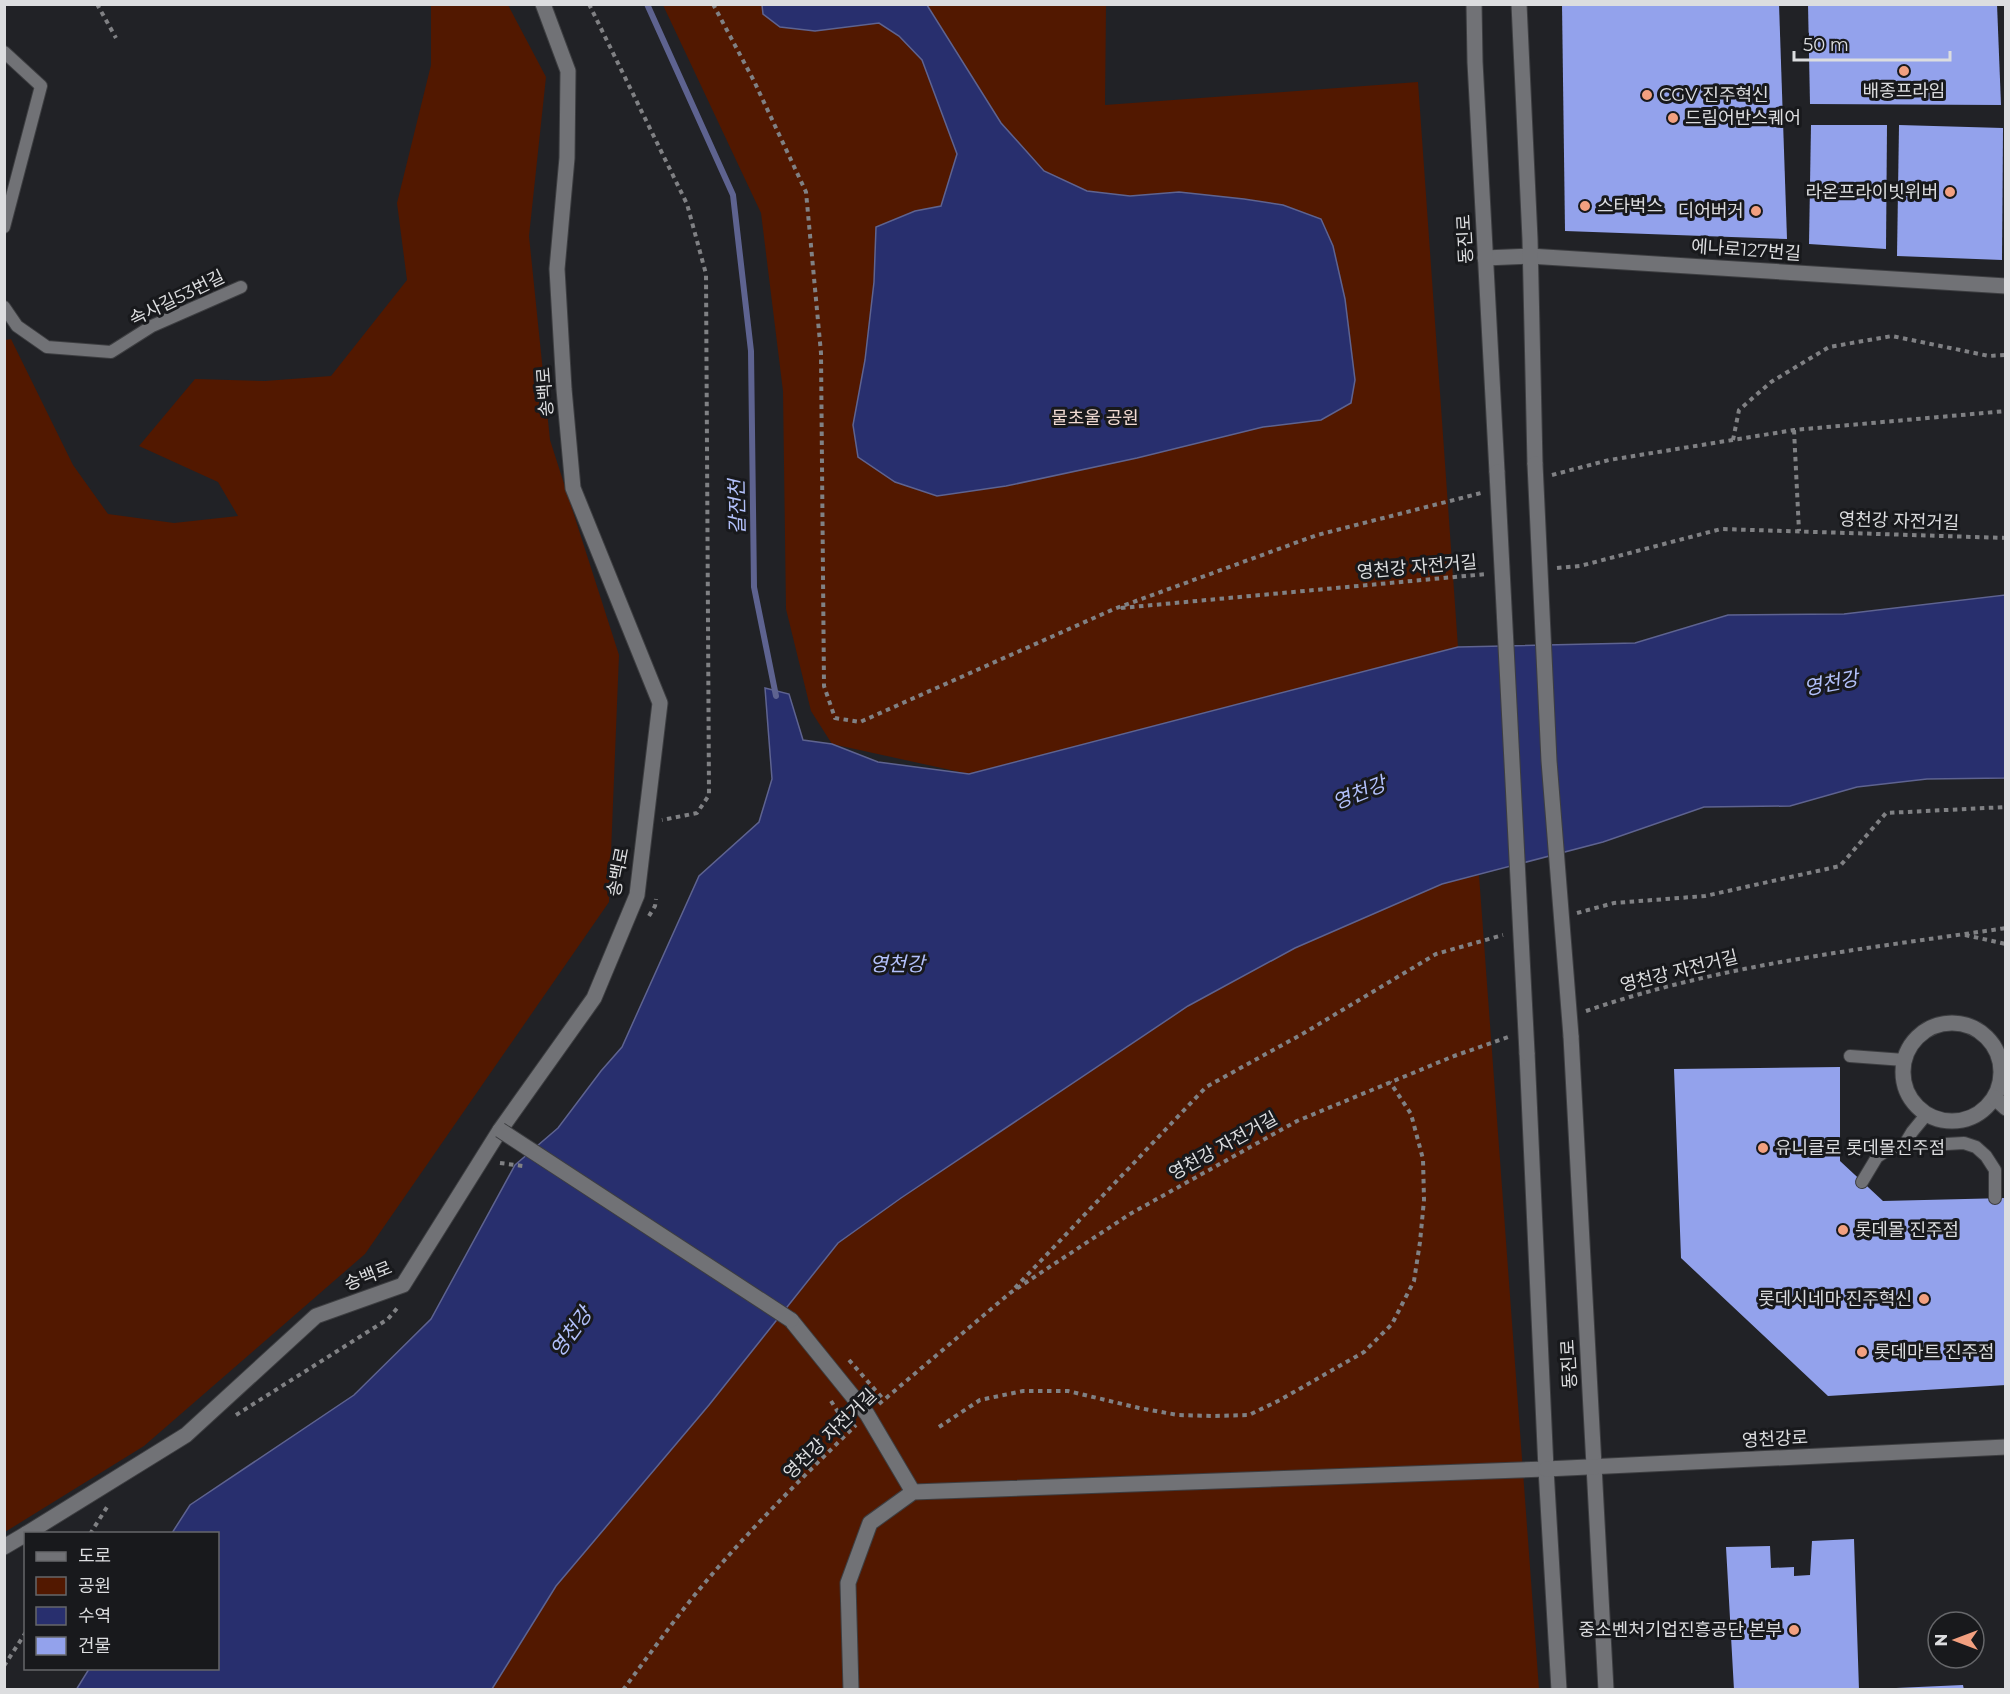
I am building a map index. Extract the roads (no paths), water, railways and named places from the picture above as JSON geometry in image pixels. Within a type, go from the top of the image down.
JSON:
[{"type":"street","name":"송백로","points":[[29,1532],[186,1435],[316,1316],[404,1285],[500,1130],[594,998],[637,895],[660,704],[573,488],[557,269],[567,158],[568,71],[543,4]]},
{"type":"street","name":"동진로","points":[[1474,4],[1475,62],[1559,1689]]},
{"type":"street","points":[[1519,4],[1529,256]]},
{"type":"street","name":"동진로","points":[[1529,256],[1535,464],[1549,761],[1571,1036],[1606,1689]]},
{"type":"street","name":"에나로127번길","points":[[1485,258],[1529,256],[2006,286]]},
{"type":"street","points":[[1954,1022],[1970,1026],[1985,1035],[1996,1048],[2001,1064],[2000,1103],[1972,1118],[1956,1122],[1940,1121],[1926,1115],[1914,1104],[1906,1091],[1902,1076],[1904,1060],[1910,1045],[1922,1032],[1937,1024],[1954,1022]]},
{"type":"street","points":[[500,1130],[791,1320],[867,1414],[914,1492],[870,1522],[848,1583],[851,1689]]},
{"type":"street","name":"영천강로","points":[[914,1492],[1546,1469],[2006,1447]]},
{"type":"street","name":"송백로","points":[[4,1547],[24,1535]]},
{"type":"lane","points":[[4,52],[41,86],[4,227]]},
{"type":"lane","name":"속사길53번길","points":[[4,307],[17,326],[47,346],[111,352],[152,326],[241,287]]},
{"type":"lane","points":[[1850,1056],[1904,1060]]},
{"type":"lane","points":[[1904,1147],[1912,1132],[1926,1115]]},
{"type":"lane","points":[[1862,1182],[1877,1156],[1892,1148],[1964,1143],[1976,1148],[1986,1156],[1995,1170],[1995,1198]]},
{"type":"water","points":[[762,5],[927,5],[1001,123],[1044,171],[1087,191],[1130,196],[1179,192],[1244,199],[1283,205],[1321,219],[1333,246],[1345,299],[1355,380],[1351,403],[1321,420],[1263,427],[1137,458],[1006,486],[937,496],[895,482],[858,457],[853,425],[865,360],[874,282],[876,227],[915,211],[941,206],[957,154],[922,60],[899,36],[879,23],[815,31],[780,27],[763,14]]},
{"type":"water","name":"영천강","points":[[2005,595],[2005,778],[1927,779],[1857,787],[1790,806],[1704,807],[1603,842],[1442,884],[1295,948],[1188,1006],[901,1198],[838,1243],[709,1405],[556,1586],[492,1689],[76,1690],[88,1670],[219,1670],[219,1532],[173,1532],[190,1505],[354,1395],[431,1319],[515,1165],[558,1128],[622,1047],[699,876],[759,822],[772,779],[765,688],[789,694],[803,740],[832,744],[878,762],[969,774],[1458,647],[1635,643],[1728,615],[1844,614]]},
{"type":"waterway","name":"갈전천","points":[[647,4],[733,195],[751,351],[754,587],[776,696]]},
{"type":"place","name":"배종프라임","points":[[1904,71]]},
{"type":"place","name":"CGV 진주혁신","points":[[1647,95]]},
{"type":"place","name":"드림어반스퀘어","points":[[1673,118]]},
{"type":"place","name":"라온프라이빗위버","points":[[1950,192]]},
{"type":"place","name":"스타벅스","points":[[1585,206]]},
{"type":"place","name":"디어버거","points":[[1756,211]]},
{"type":"place","name":"유니클로 롯데몰진주점","points":[[1763,1148]]},
{"type":"place","name":"롯데몰 진주점","points":[[1843,1230]]},
{"type":"place","name":"롯데시네마 진주혁신","points":[[1924,1299]]},
{"type":"place","name":"롯데마트 진주점","points":[[1862,1352]]},
{"type":"place","name":"중소벤처기업진흥공단 본부","points":[[1794,1630]]},
{"type":"park label","name":"물초울 공원","points":[[1095,418]]}]
